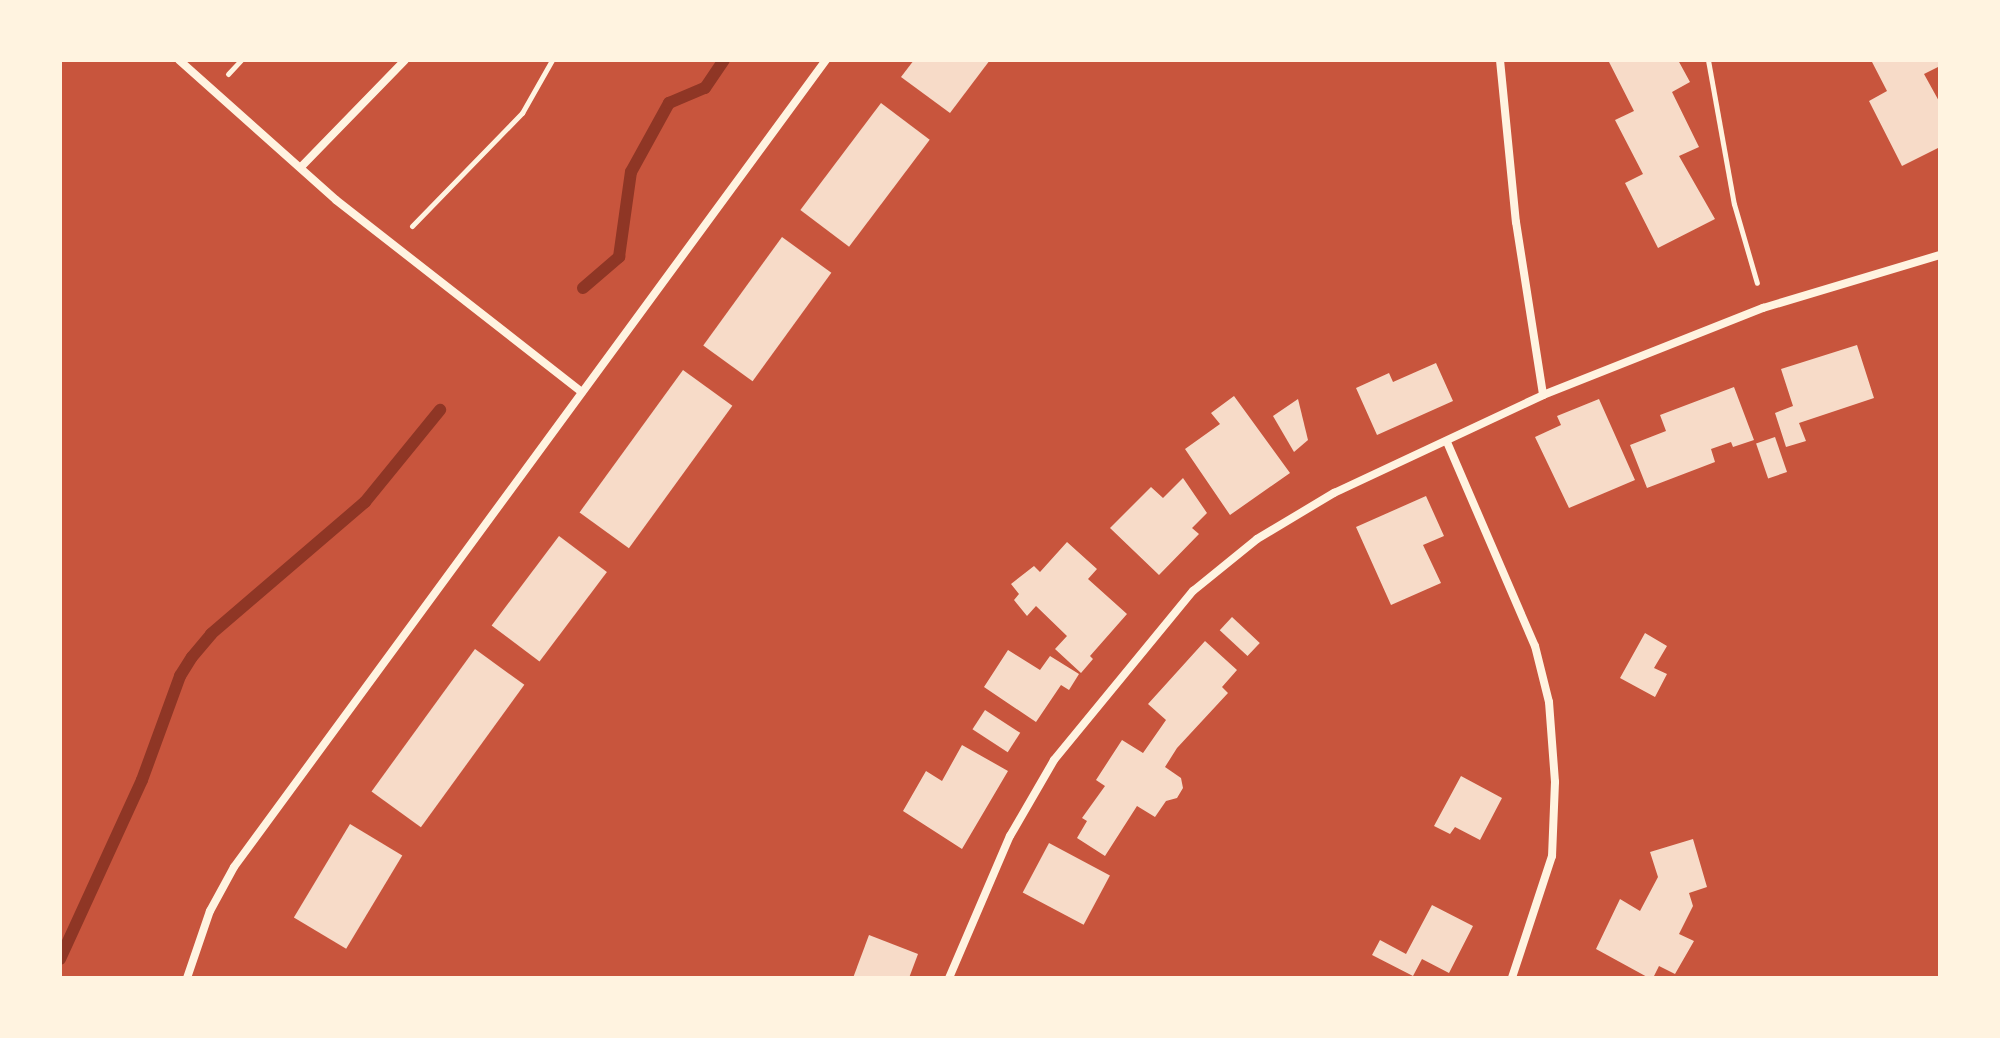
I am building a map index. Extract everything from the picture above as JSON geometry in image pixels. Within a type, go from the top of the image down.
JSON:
[{"type":"street","points":[[179,60],[394,248],[582,392]]},
{"type":"street","points":[[301,167],[405,60]]},
{"type":"street","points":[[187,978],[210,911],[234,867],[826,60]]},
{"type":"street","points":[[1500,60],[1516,222],[1543,395]]},
{"type":"street","points":[[949,978],[1010,836],[1054,760],[1193,591],[1257,539],[1334,493],[1543,395],[1763,308],[1940,255]]},
{"type":"street","points":[[1447,442],[1535,646],[1549,702],[1555,782],[1552,856],[1512,978]]},
{"type":"path","points":[[394,248],[419,217],[522,113],[552,60]]},
{"type":"path","points":[[1708,60],[1734,204],[1763,308]]},
{"type":"building","points":[[914,60],[990,60],[950,113],[901,77]]},
{"type":"building","points":[[1608,60],[1678,60],[1690,82],[1672,92],[1699,147],[1679,156],[1715,219],[1658,248],[1625,183],[1643,174],[1615,120],[1634,111]]},
{"type":"building","points":[[1871,60],[1940,60],[1940,66],[1924,74],[1940,103],[1940,147],[1902,166],[1869,101],[1887,91]]},
{"type":"building","points":[[881,103],[930,140],[849,247],[800,210]]},
{"type":"building","points":[[782,237],[831,273],[753,381],[703,345]]},
{"type":"building","points":[[1857,345],[1874,398],[1799,423],[1806,441],[1786,447],[1775,413],[1793,406],[1781,369]]},
{"type":"building","points":[[1436,363],[1453,401],[1377,435],[1356,388],[1389,373],[1393,382]]},
{"type":"building","points":[[683,370],[732,406],[629,548],[580,512]]},
{"type":"building","points":[[1734,387],[1754,440],[1733,447],[1731,442],[1711,449],[1715,462],[1647,488],[1630,445],[1666,431],[1660,415]]},
{"type":"building","points":[[1234,396],[1290,473],[1230,515],[1185,449],[1220,424],[1211,413]]},
{"type":"building","points":[[1298,399],[1308,440],[1294,452],[1273,416]]},
{"type":"building","points":[[1599,399],[1635,480],[1569,508],[1535,437],[1561,425],[1557,416]]},
{"type":"building","points":[[1775,437],[1787,472],[1768,478],[1756,444]]},
{"type":"building","points":[[1183,478],[1207,513],[1192,528],[1199,534],[1159,575],[1110,528],[1151,487],[1163,498]]},
{"type":"building","points":[[1426,496],[1444,536],[1423,545],[1441,583],[1391,605],[1356,527]]},
{"type":"building","points":[[559,536],[607,572],[540,662],[492,625]]},
{"type":"building","points":[[1067,542],[1097,569],[1088,579],[1127,614],[1090,656],[1093,659],[1081,673],[1055,649],[1067,636],[1036,606],[1027,616],[1014,600],[1019,594],[1011,584],[1034,566],[1040,572]]},
{"type":"building","points":[[1232,617],[1260,643],[1248,656],[1220,630]]},
{"type":"building","points":[[1645,633],[1667,646],[1654,668],[1667,674],[1655,697],[1620,678]]},
{"type":"building","points":[[1205,641],[1237,670],[1222,687],[1228,693],[1177,748],[1165,767],[1181,778],[1183,788],[1177,798],[1166,801],[1155,817],[1137,806],[1105,856],[1077,838],[1087,821],[1082,818],[1105,786],[1096,780],[1122,740],[1143,753],[1166,720],[1148,704]]},
{"type":"building","points":[[475,649],[524,685],[421,827],[372,791]]},
{"type":"building","points":[[1008,650],[1040,670],[1050,656],[1079,674],[1069,690],[1061,685],[1036,722],[984,687]]},
{"type":"building","points":[[985,710],[1020,733],[1008,752],[972,729]]},
{"type":"building","points":[[962,745],[1008,771],[962,849],[903,811],[926,771],[942,781]]},
{"type":"building","points":[[1461,776],[1502,798],[1480,840],[1455,827],[1450,834],[1434,826]]},
{"type":"building","points":[[350,824],[402,855],[346,949],[294,917]]},
{"type":"building","points":[[1693,839],[1707,887],[1689,893],[1693,906],[1679,934],[1694,941],[1675,974],[1659,966],[1653,978],[1649,978],[1596,949],[1620,899],[1640,911],[1658,877],[1650,852]]},
{"type":"building","points":[[1049,843],[1110,875],[1084,925],[1023,892]]},
{"type":"building","points":[[1432,905],[1473,926],[1449,973],[1422,959],[1413,976],[1372,955],[1380,940],[1406,954]]},
{"type":"building","points":[[869,935],[918,954],[909,978],[853,978]]},
{"type":"waterway","points":[[583,288],[619,257],[631,172],[669,103],[705,88],[724,60]]},
{"type":"waterway","points":[[60,959],[142,780],[180,676],[192,657],[211,634],[365,502],[440,410]]}]
